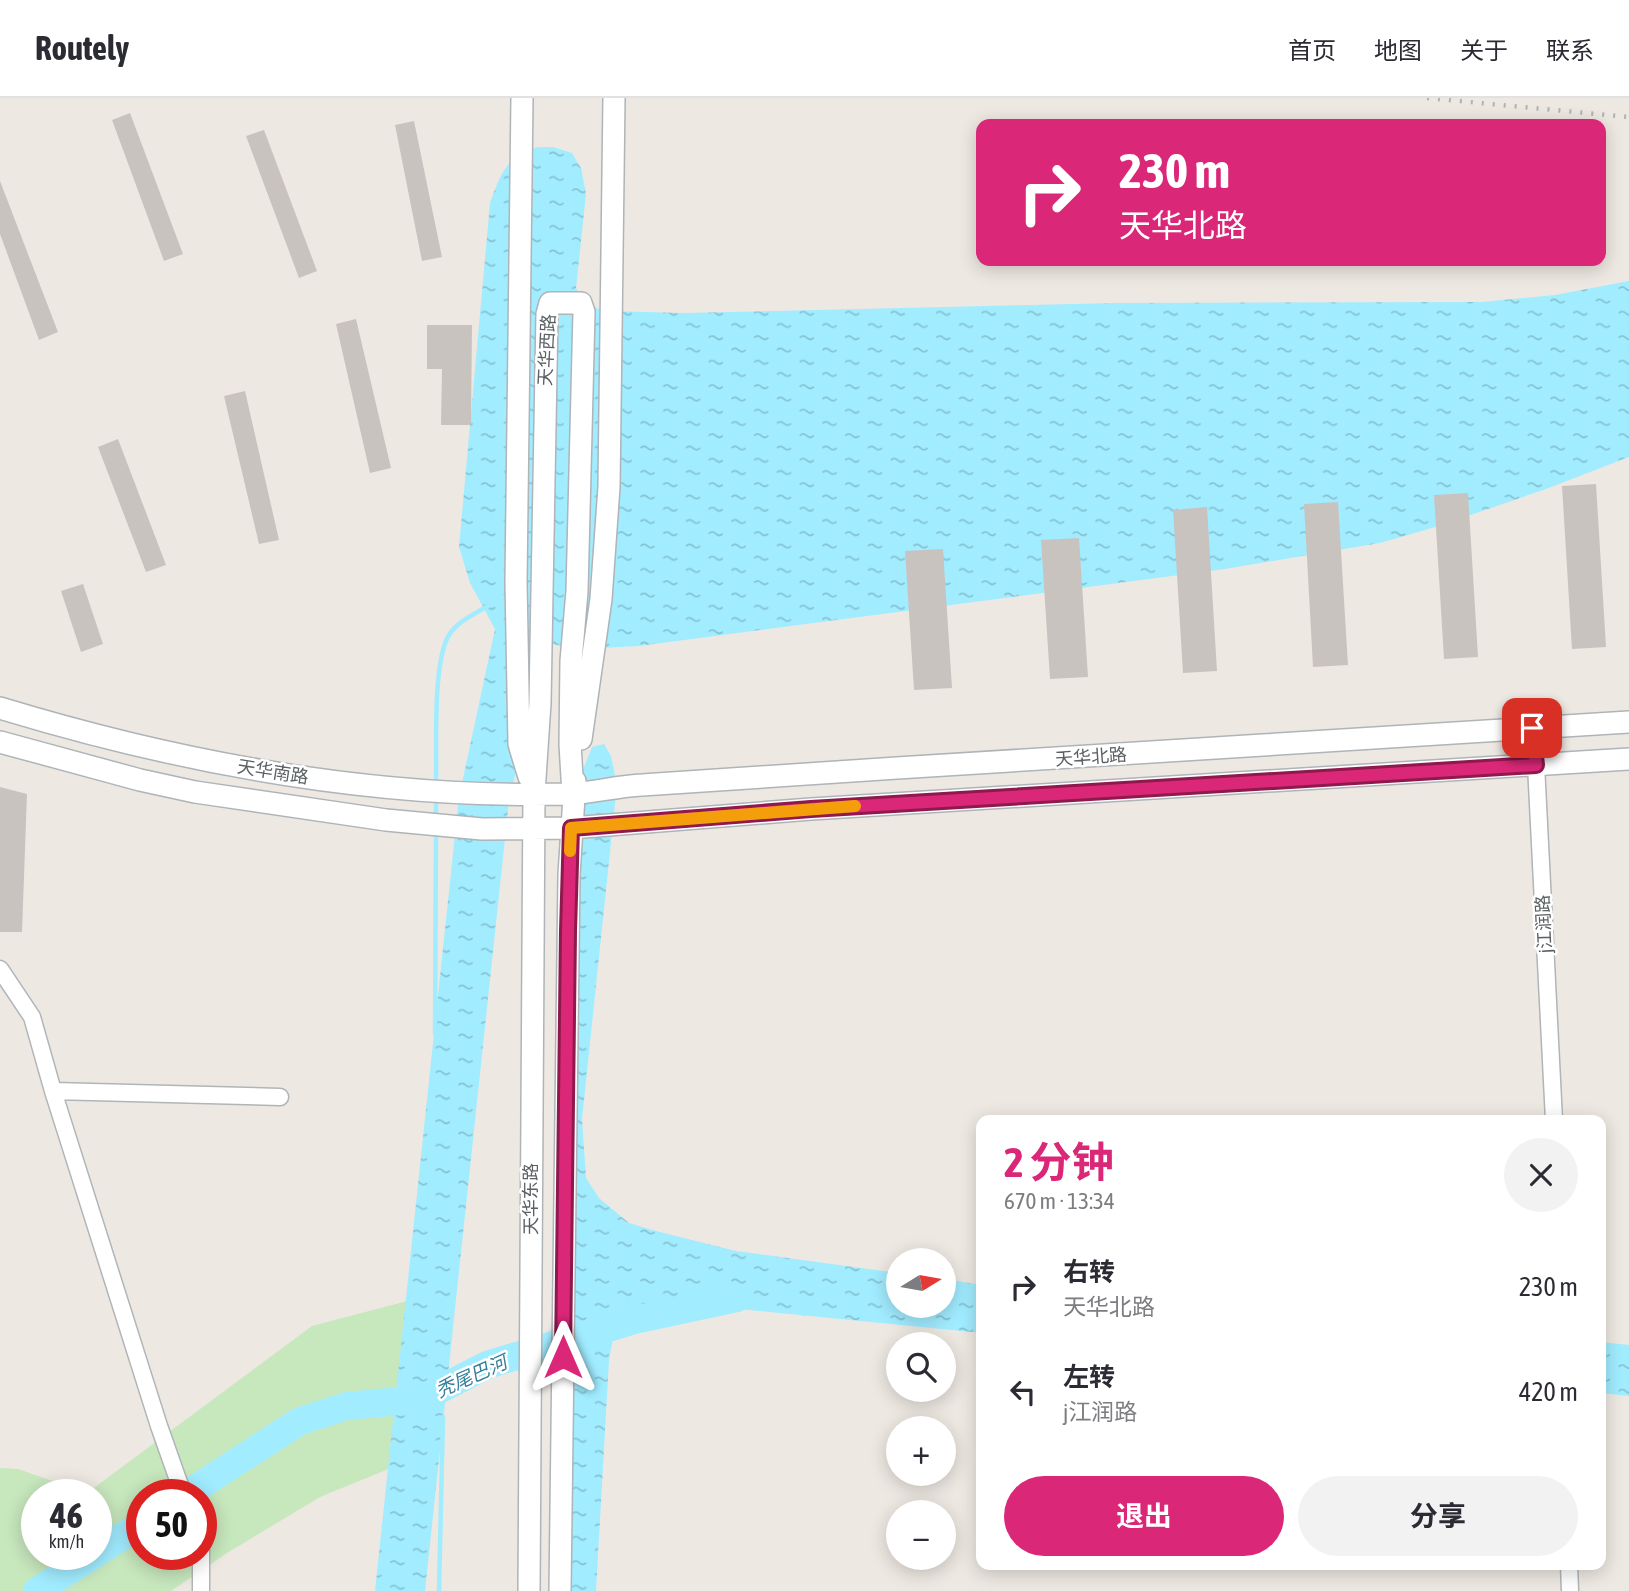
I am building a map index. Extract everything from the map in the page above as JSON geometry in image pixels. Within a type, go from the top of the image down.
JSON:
[{"type":"main road","name":"天华西路","points":[[522,98],[516,582],[519,744],[553,810]]},
{"type":"main road","points":[[553,810],[601,599],[609,487],[614,98]]},
{"type":"main road","name":"天华西路","points":[[577,302],[583,306],[583,324],[577,591],[571,660],[570,744],[553,810],[540,703],[547,314],[550,303],[577,302]]},
{"type":"main road","name":"天华南路","points":[[0,708],[114,741],[219,763],[318,779],[478,793],[553,810]]},
{"type":"main road","name":"天华北路","points":[[553,810],[629,786],[1629,722]]},
{"type":"main road","name":"天华南路","points":[[0,742],[195,793],[386,820],[482,829],[553,810]]},
{"type":"main road","name":"天华北路","points":[[553,810],[811,809],[1629,759]]},
{"type":"main road","name":"天华东路","points":[[553,810],[569,875],[560,1591]]},
{"type":"main road","name":"天华东路","points":[[529,1591],[530,1290],[553,810]]},
{"type":"street","name":"j江润路","points":[[1532,728],[1554,1115]]},
{"type":"street","points":[[0,969],[32,1017],[53,1091],[178,1479]]},
{"type":"street","points":[[53,1091],[280,1097]]},
{"type":"street","points":[[201,1570],[201,1591]]},
{"type":"street","points":[[1569,1570],[1570,1591]]},
{"type":"green space","points":[[415,1299],[418,1457],[320,1497],[217,1560],[217,1479],[126,1479],[126,1570],[202,1570],[171,1591],[0,1591],[0,1468],[18,1469],[47,1479],[21,1479],[21,1570],[112,1570],[112,1479],[106,1479],[312,1326]]},
{"type":"water","points":[[538,147],[553,147],[572,153],[581,168],[586,194],[576,288],[584,303],[604,311],[685,313],[1118,303],[1482,302],[1555,295],[1629,281],[1629,457],[1439,526],[1380,543],[1225,569],[639,646],[579,649],[546,643],[509,801],[425,1591],[375,1591],[459,797],[495,629],[470,583],[459,547],[490,203],[497,184],[512,161]]},
{"type":"water","points":[[604,744],[611,756],[617,785],[582,1119],[586,1178],[599,1198],[629,1223],[652,1230],[736,1251],[886,1271],[886,1318],[956,1318],[956,1281],[976,1284],[976,1332],[689,1304],[649,1306],[630,1312],[617,1326],[609,1360],[596,1591],[555,1591],[564,1428],[554,1115],[581,775],[592,747]]},
{"type":"water","points":[[1606,1343],[1629,1345],[1629,1396],[1606,1394]]},
{"type":"building","points":[[130,113],[183,254],[164,261],[112,120]]},
{"type":"building","points":[[414,121],[442,257],[422,261],[395,125]]},
{"type":"building","points":[[264,130],[317,271],[299,278],[246,136]]},
{"type":"building","points":[[0,181],[58,332],[39,340],[0,234]]},
{"type":"building","points":[[356,319],[391,468],[370,473],[336,324]]},
{"type":"building","points":[[427,325],[472,325],[471,425],[441,425],[442,369],[427,369]]},
{"type":"building","points":[[245,391],[279,540],[259,544],[224,396]]},
{"type":"building","points":[[118,439],[166,565],[146,572],[98,447]]},
{"type":"building","points":[[1596,484],[1606,647],[1572,649],[1562,486]]},
{"type":"building","points":[[1468,493],[1478,657],[1444,659],[1434,495]]},
{"type":"building","points":[[1338,502],[1348,665],[1313,667],[1304,504]]},
{"type":"building","points":[[1207,507],[1217,671],[1183,673],[1173,510]]},
{"type":"building","points":[[1079,538],[1088,677],[1050,679],[1041,540]]},
{"type":"building","points":[[943,549],[952,688],[914,690],[905,551]]},
{"type":"building","points":[[83,584],[103,644],[81,652],[61,591]]},
{"type":"building","points":[[0,787],[27,794],[22,932],[0,932]]},
{"type":"waterway","points":[[436,786],[438,686],[444,648],[456,626],[488,606]]},
{"type":"waterway","points":[[436,798],[436,817]]},
{"type":"waterway","points":[[435,1034],[436,829]]},
{"type":"waterway","name":"秃尾巴河","points":[[210,1479],[300,1421],[347,1406],[421,1399],[487,1365],[634,1320],[737,1298]]},
{"type":"waterway","points":[[439,1591],[443,1417]]},
{"type":"waterway","name":"秃尾巴河","points":[[112,1543],[126,1534]]},
{"type":"waterway","name":"秃尾巴河","points":[[37,1591],[70,1570]]},
{"type":"railway","points":[[1427,98],[1629,117]]},
{"type":"slow traffic","points":[[570,851],[571,828],[855,806]]},
{"type":"route","points":[[563,1357],[571,828],[811,809],[1536,765],[1532,728]]}]
